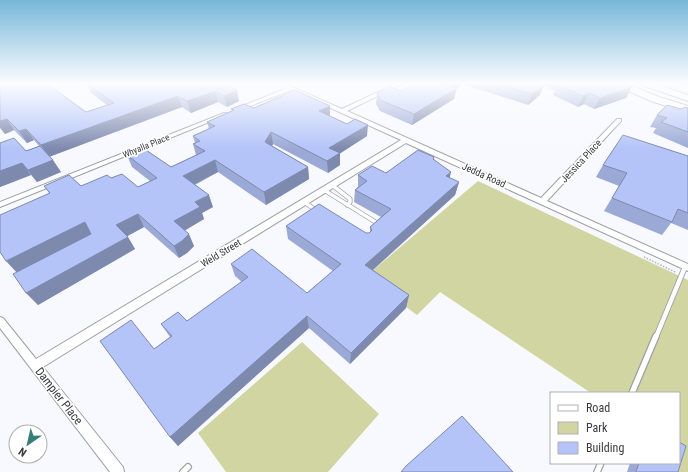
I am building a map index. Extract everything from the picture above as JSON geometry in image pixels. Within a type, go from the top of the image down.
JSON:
[{"type":"highway","points":[[677,105],[688,109]]},
{"type":"street","name":"Whyalla Place","points":[[0,205],[249,105]]},
{"type":"street","name":"Jedda Road","points":[[329,105],[687,268]]},
{"type":"street","points":[[343,111],[355,105]]},
{"type":"street","name":"Jessica Place","points":[[542,202],[619,120]]},
{"type":"street","name":"Weld Street","points":[[36,366],[406,140]]},
{"type":"street","name":"Dampier Place","points":[[0,321],[118,472]]},
{"type":"lane","points":[[332,185],[350,199],[350,202],[347,205]]},
{"type":"lane","points":[[324,190],[377,223]]},
{"type":"lane","points":[[304,202],[323,214]]},
{"type":"lane","points":[[632,392],[687,268]]},
{"type":"green space","points":[[478,181],[688,280],[688,472],[666,472],[678,464],[680,464],[680,392],[590,392],[440,292],[417,315],[365,277]]},
{"type":"green space","points":[[302,342],[379,414],[328,472],[226,472],[198,433]]},
{"type":"building","points":[[0,105],[76,105],[86,112],[108,105],[153,105],[41,145],[26,129],[19,131],[7,119],[0,121]]},
{"type":"building","points":[[241,105],[254,108],[261,105],[328,105],[330,106],[319,111],[347,124],[355,119],[368,125],[329,148],[340,153],[327,161],[271,132],[265,142],[308,167],[264,192],[215,160],[183,176],[209,195],[195,202],[200,207],[174,221],[189,234],[182,241],[174,246],[138,214],[116,225],[128,237],[26,293],[13,274],[91,234],[85,222],[6,261],[0,252],[0,215],[50,193],[44,186],[69,175],[81,186],[107,175],[111,178],[122,174],[138,187],[157,178],[127,155],[143,148],[171,167],[205,151],[193,144],[200,141],[193,136],[215,126],[207,122],[234,110],[231,109]]},
{"type":"building","points":[[392,105],[429,105],[414,114]]},
{"type":"building","points":[[667,105],[681,109],[685,107],[688,108],[688,132],[661,122],[667,118],[657,115]]},
{"type":"building","points":[[623,135],[688,156],[688,213],[678,209],[672,222],[612,198],[627,173],[603,165]]},
{"type":"building","points":[[14,138],[26,151],[40,146],[53,160],[28,170],[22,163],[0,171],[0,143]]},
{"type":"building","points":[[418,150],[434,157],[433,159],[451,172],[446,176],[459,182],[365,265],[409,295],[351,353],[307,316],[170,437],[100,341],[131,320],[154,349],[172,336],[161,324],[178,312],[187,321],[248,277],[231,264],[252,249],[307,293],[341,264],[286,226],[319,204],[366,233],[369,233],[372,230],[370,227],[391,209],[355,190],[367,181],[358,175],[372,166],[386,173]]},
{"type":"building","points":[[462,416],[513,472],[401,472],[406,466]]},
{"type":"building","points":[[680,443],[686,446],[678,472],[636,472],[639,464],[680,464]]}]
